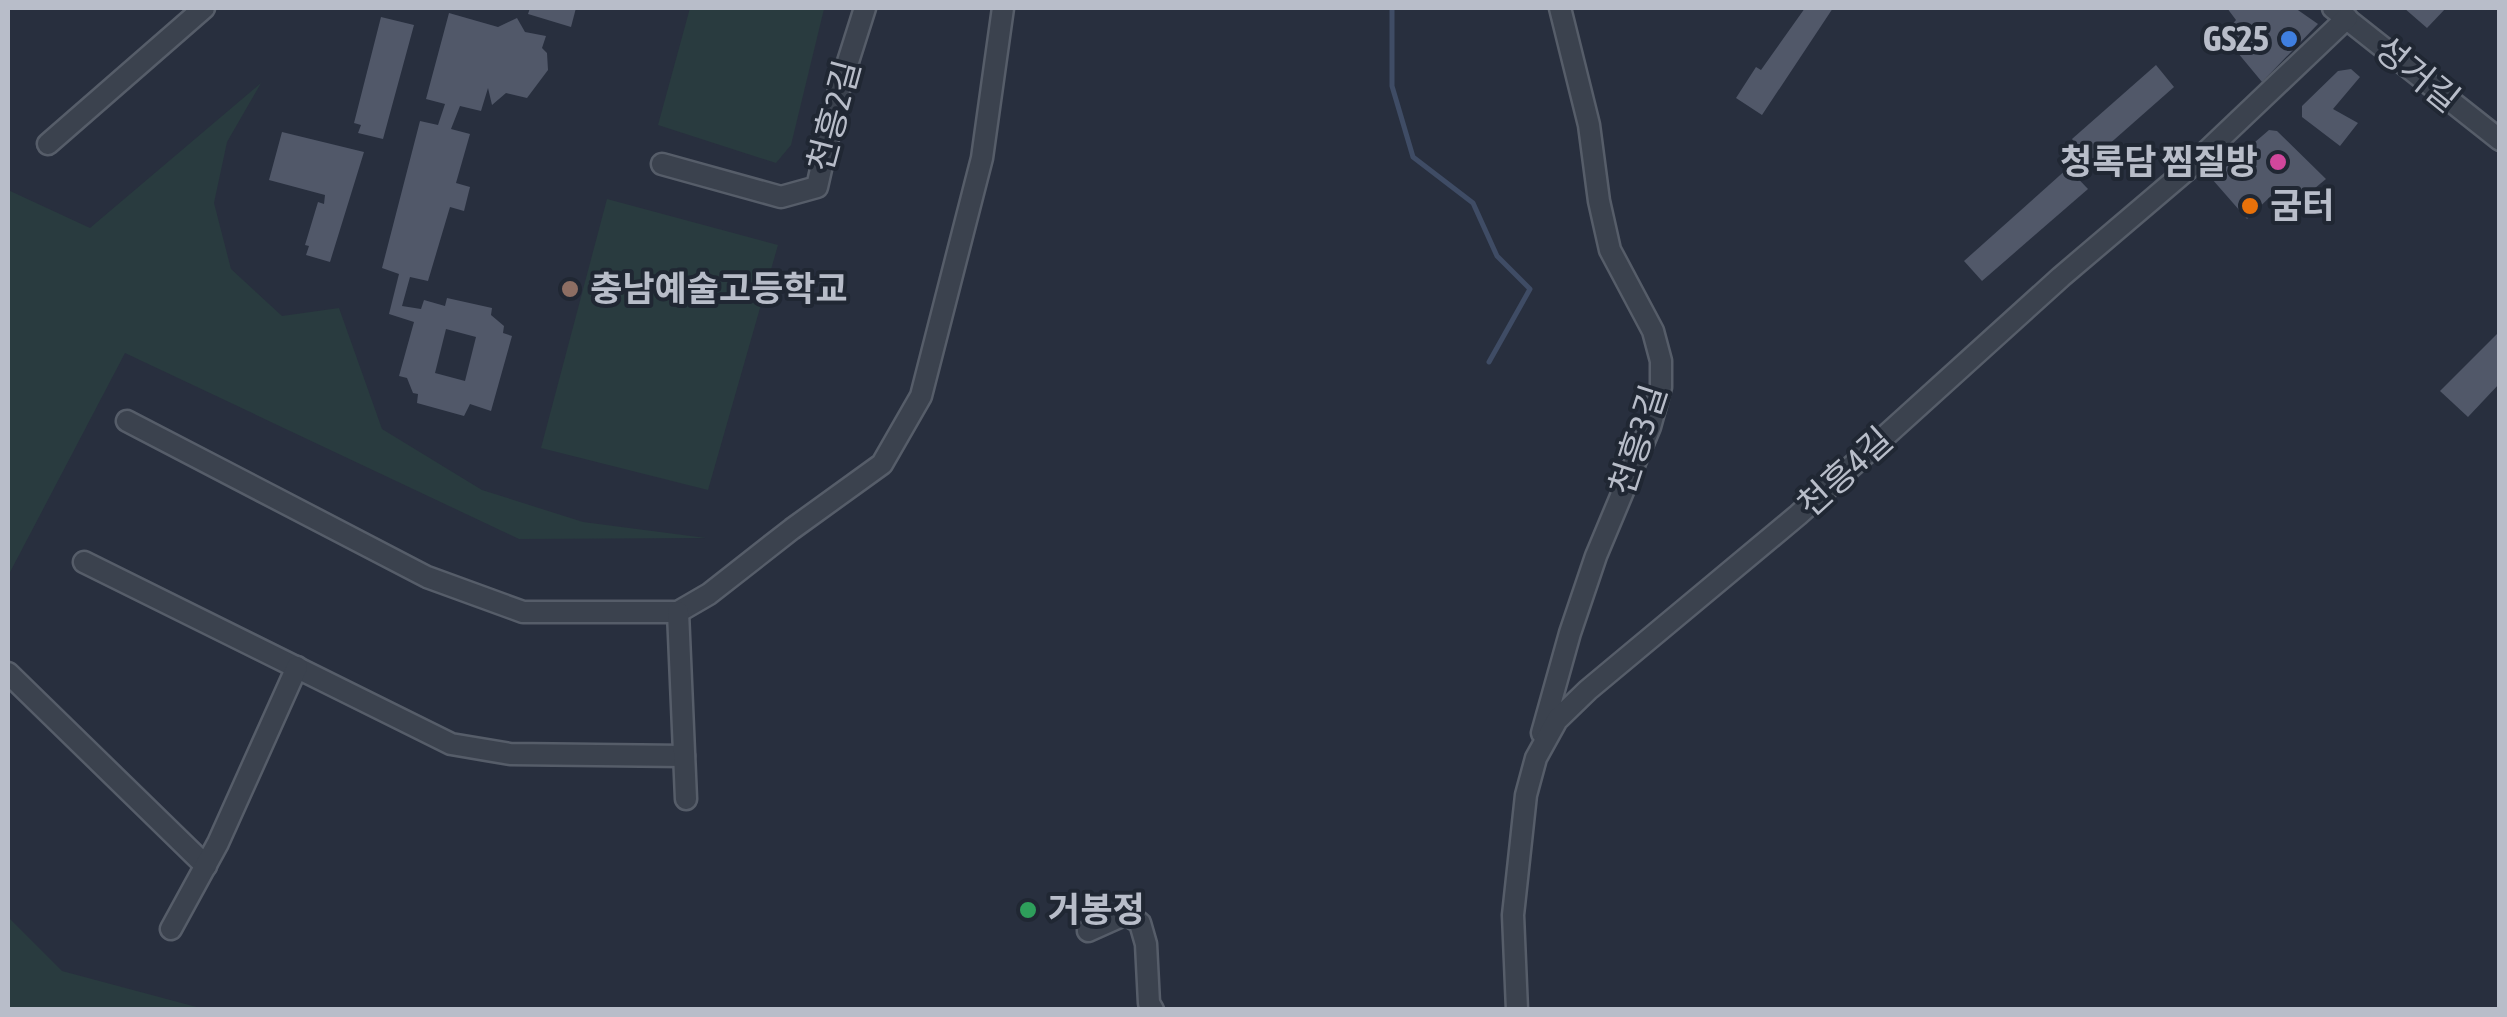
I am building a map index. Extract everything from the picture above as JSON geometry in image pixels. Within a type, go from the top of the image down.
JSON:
[{"type":"street","points":[[48,144],[204,8]]},
{"type":"street","name":"천흥2길","points":[[662,164],[781,197],[817,187],[839,90],[865,8]]},
{"type":"street","points":[[127,421],[427,577],[522,612],[678,612],[709,594],[882,464],[922,396],[982,158],[1004,8]]},
{"type":"street","name":"천흥3길","points":[[1536,758],[1591,571],[1650,427],[1661,387],[1661,361],[1653,332],[1610,250],[1598,201],[1589,125],[1560,8]]},
{"type":"street","name":"천흥4길","points":[[1518,1010],[1513,915],[1526,795],[1536,758],[1557,720],[1798,515],[2188,169],[2340,13]]},
{"type":"street","name":"성거길","points":[[2340,13],[2500,140]]},
{"type":"street","points":[[84,562],[450,744],[510,754],[684,756]]},
{"type":"street","points":[[678,612],[686,799]]},
{"type":"street","points":[[171,929],[206,866],[297,668]]},
{"type":"street","points":[[8,674],[206,866]]},
{"type":"street","points":[[1088,931],[1126,914],[1140,924],[1153,1010]]},
{"type":"shaded area","points":[[690,8],[824,9],[791,145],[776,163],[658,125]]},
{"type":"shaded area","points":[[261,83],[227,142],[214,203],[231,269],[282,316],[339,308],[382,429],[482,490],[583,522],[706,538],[519,539],[125,353],[8,576],[8,190],[90,228]]},
{"type":"shaded area","points":[[607,199],[778,245],[708,490],[541,448]]},
{"type":"shaded area","points":[[8,917],[62,971],[204,1009],[8,1009]]},
{"type":"building","points":[[530,8],[576,8],[571,27],[528,14]]},
{"type":"building","points":[[1805,8],[1833,8],[1762,115],[1736,98]]},
{"type":"building","points":[[2227,8],[2295,8],[2318,24],[2262,82],[2223,35],[2236,20]]},
{"type":"building","points":[[2404,8],[2446,8],[2427,28]]},
{"type":"building","points":[[449,13],[498,27],[517,18],[525,32],[546,36],[542,48],[547,53],[548,70],[527,98],[506,93],[492,105],[488,88],[481,111],[460,106],[451,129],[470,134],[456,183],[470,187],[464,211],[450,207],[428,281],[410,277],[402,306],[421,309],[424,300],[445,306],[447,298],[492,308],[491,315],[504,326],[503,333],[512,336],[491,411],[470,404],[464,416],[417,403],[418,394],[413,393],[407,378],[399,376],[414,322],[389,314],[399,274],[382,268],[420,121],[438,125],[445,104],[426,99]],"holes":[[[446,329],[476,337],[465,381],[435,373]]]},
{"type":"building","points":[[381,17],[414,25],[383,139],[358,133],[361,125],[354,123]]},
{"type":"building","points":[[2156,65],[2174,87],[2090,161],[2072,139]]},
{"type":"building","points":[[2351,69],[2360,77],[2333,109],[2358,123],[2340,146],[2302,117],[2302,106],[2338,71]]},
{"type":"building","points":[[2269,130],[2277,131],[2326,179],[2286,212],[2272,195],[2247,219],[2212,179]]},
{"type":"building","points":[[282,132],[364,152],[330,262],[306,255],[309,246],[305,245],[318,202],[324,204],[325,195],[269,180]]},
{"type":"building","points":[[2068,168],[2088,189],[1982,281],[1964,261]]},
{"type":"building","points":[[2500,331],[2500,383],[2468,417],[2440,391]]},
{"type":"waterway","points":[[1392,8],[1392,86],[1413,157],[1473,203],[1497,256],[1530,289],[1489,362]]},
{"type":"place","name":"GS25","points":[[2289,39]]},
{"type":"place","name":"청록담 찜질방","points":[[2278,162]]},
{"type":"place","name":"굼터","points":[[2250,206]]},
{"type":"place","name":"충남예술고등학교","points":[[570,289]]},
{"type":"place","name":"거봉정","points":[[1028,910]]}]
